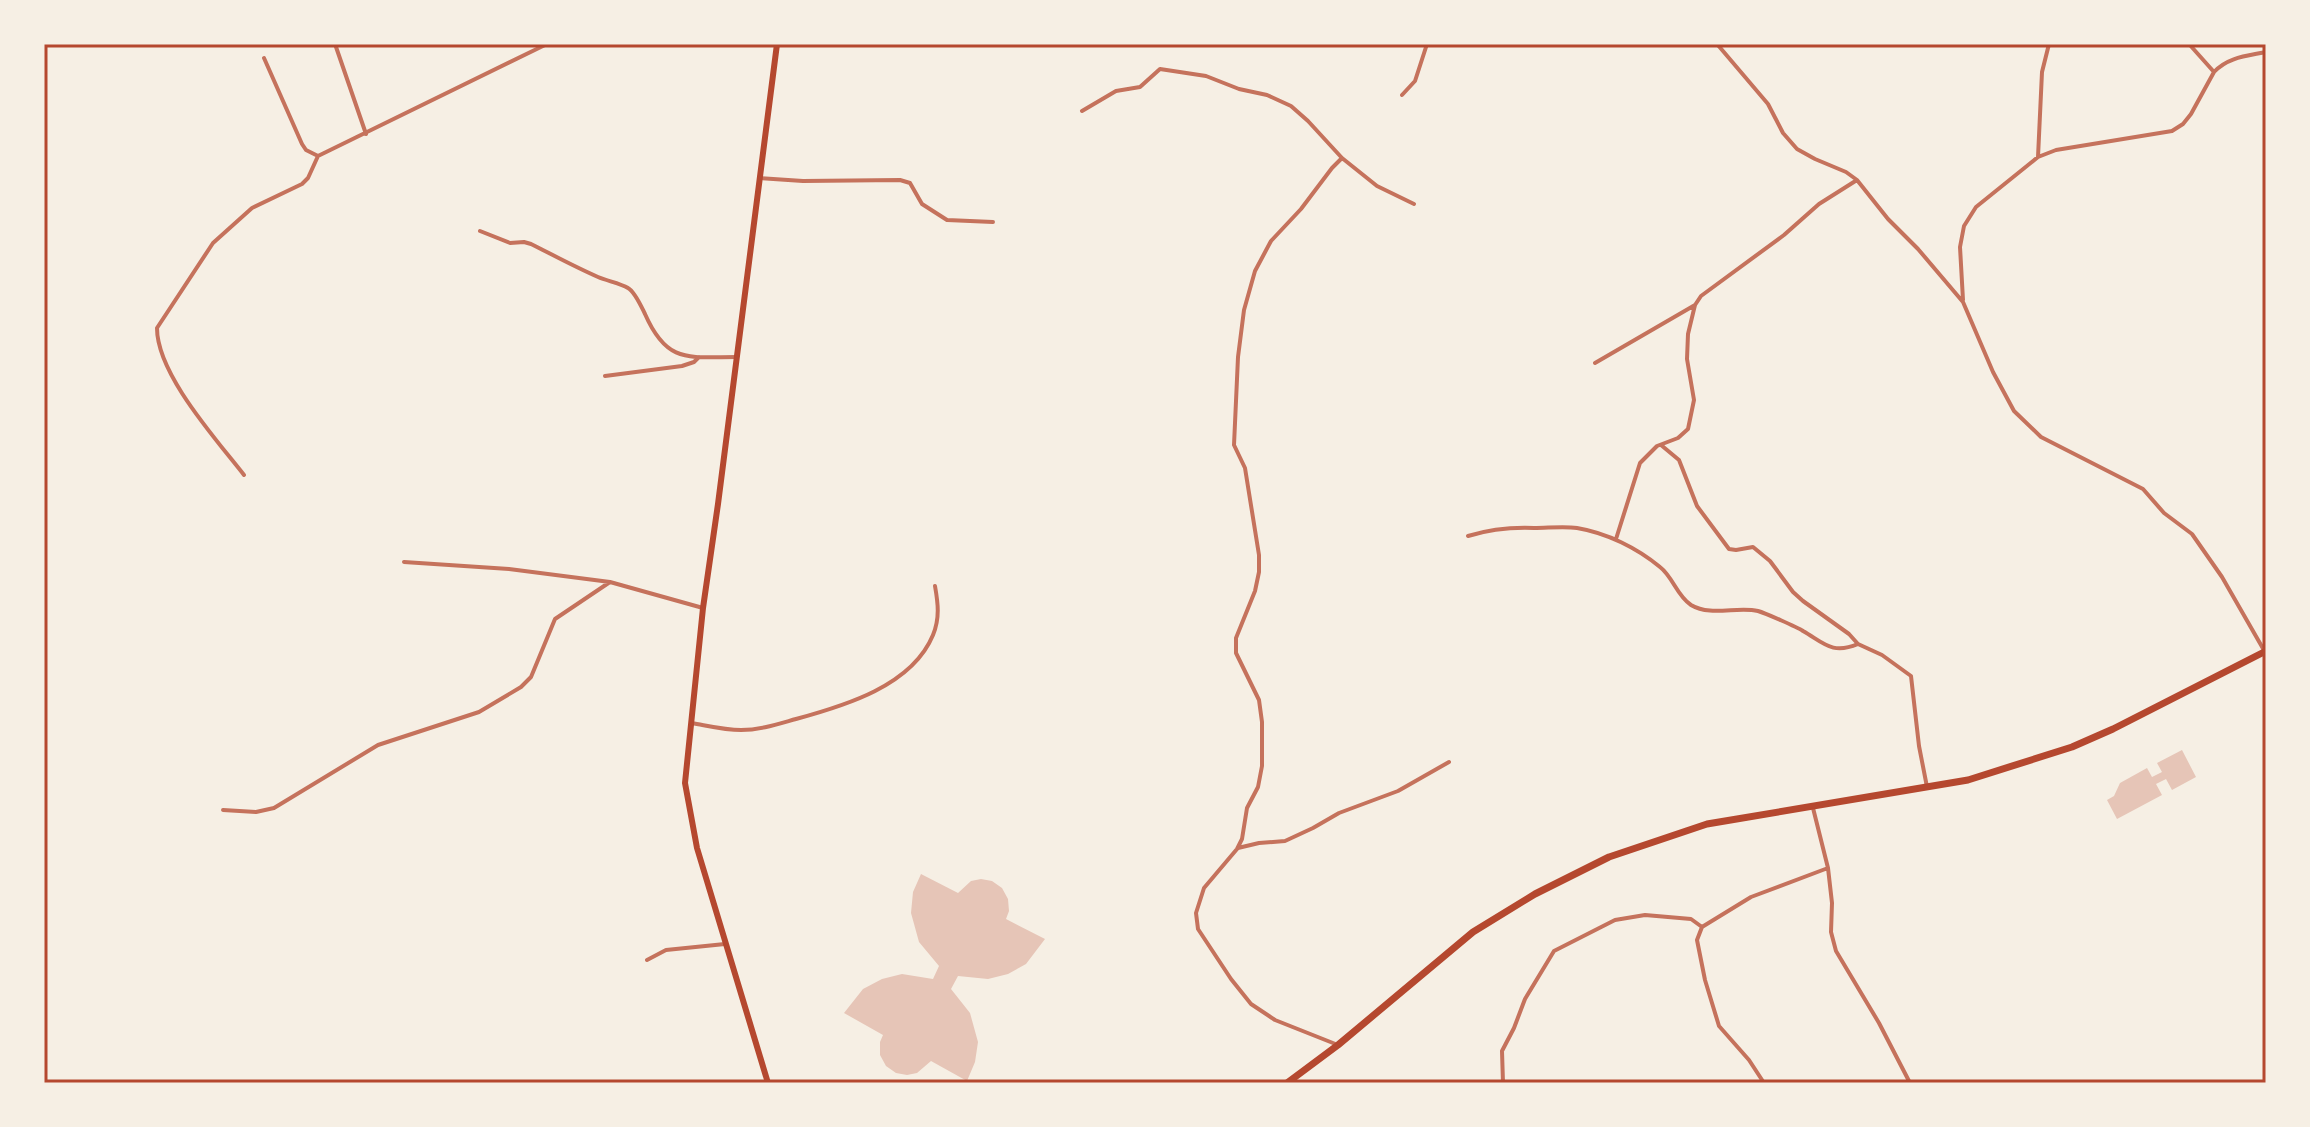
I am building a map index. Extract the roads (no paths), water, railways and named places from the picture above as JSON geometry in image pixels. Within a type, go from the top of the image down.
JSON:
[{"type":"main road","points":[[768,1083],[697,848],[685,783],[703,608],[777,44]]},
{"type":"main road","points":[[1287,1083],[1338,1045],[1473,932],[1535,894],[1609,857],[1707,824],[1968,780],[2072,747],[2265,652]]},
{"type":"street","points":[[335,44],[366,134]]},
{"type":"street","points":[[244,475],[184,398],[161,350],[157,328],[213,243],[252,208],[302,184],[318,156],[547,44]]},
{"type":"street","points":[[1402,95],[1415,81],[1427,44]]},
{"type":"street","points":[[1717,44],[1768,104],[1783,133],[1797,149],[1857,180],[1963,302],[1993,372],[2014,411],[2041,437],[2143,489],[2164,513],[2192,534],[2222,577],[2265,652]]},
{"type":"street","points":[[2038,157],[2042,72],[2049,44]]},
{"type":"street","points":[[2189,44],[2214,72]]},
{"type":"street","points":[[1963,302],[1960,247],[1964,226],[1976,207],[2038,157],[2056,150],[2172,131],[2191,114],[2221,65],[2236,58],[2266,52]]},
{"type":"street","points":[[264,58],[302,144],[318,156]]},
{"type":"street","points":[[1082,111],[1116,91],[1140,87],[1160,69],[1206,76],[1291,106],[1342,158],[1377,186],[1414,204]]},
{"type":"street","points":[[1338,1045],[1275,1020],[1251,1004],[1198,929],[1196,913],[1204,888],[1242,839],[1247,808],[1258,787],[1262,766],[1259,700],[1236,653],[1236,638],[1255,591],[1259,572],[1245,468],[1234,445],[1238,357],[1244,310],[1255,271],[1271,241],[1342,158]]},
{"type":"street","points":[[759,178],[900,180],[910,183],[922,204],[947,220],[993,222]]},
{"type":"street","points":[[1595,363],[1695,305],[1709,288],[1784,235],[1819,204],[1857,180]]},
{"type":"street","points":[[480,231],[510,243],[531,244],[578,268],[629,288],[650,327],[674,353],[699,357],[737,357]]},
{"type":"street","points":[[1616,539],[1636,468],[1657,446],[1688,429],[1694,400],[1687,359],[1688,334],[1695,305]]},
{"type":"street","points":[[605,376],[682,366],[699,357]]},
{"type":"street","points":[[1661,445],[1679,460],[1697,506],[1729,549],[1753,547],[1770,561],[1793,592],[1858,644],[1882,655],[1911,676],[1927,787]]},
{"type":"street","points":[[1468,536],[1502,527],[1576,528],[1616,539],[1664,569],[1692,606],[1725,612],[1760,611],[1802,630],[1821,644],[1846,649],[1858,644]]},
{"type":"street","points":[[404,562],[509,569],[610,582],[703,608]]},
{"type":"street","points":[[223,810],[256,812],[274,808],[378,745],[479,712],[528,681],[555,619],[610,582]]},
{"type":"street","points":[[690,722],[731,729],[768,727],[839,708],[870,694],[921,655],[933,635],[938,618],[935,586]]},
{"type":"street","points":[[1237,849],[1285,841],[1339,813],[1398,791],[1449,762]]},
{"type":"street","points":[[1813,805],[1828,868],[1831,932],[1836,951],[1910,1083]]},
{"type":"street","points":[[1764,1083],[1749,1060],[1719,1026],[1697,940],[1702,927],[1751,897],[1828,868]]},
{"type":"street","points":[[1503,1083],[1502,1051],[1525,999],[1554,951],[1606,924],[1630,917],[1645,915],[1691,919],[1702,927]]},
{"type":"street","points":[[647,960],[666,950],[725,944]]},
{"type":"street","points":[[487,1083],[498,1083]]}]
